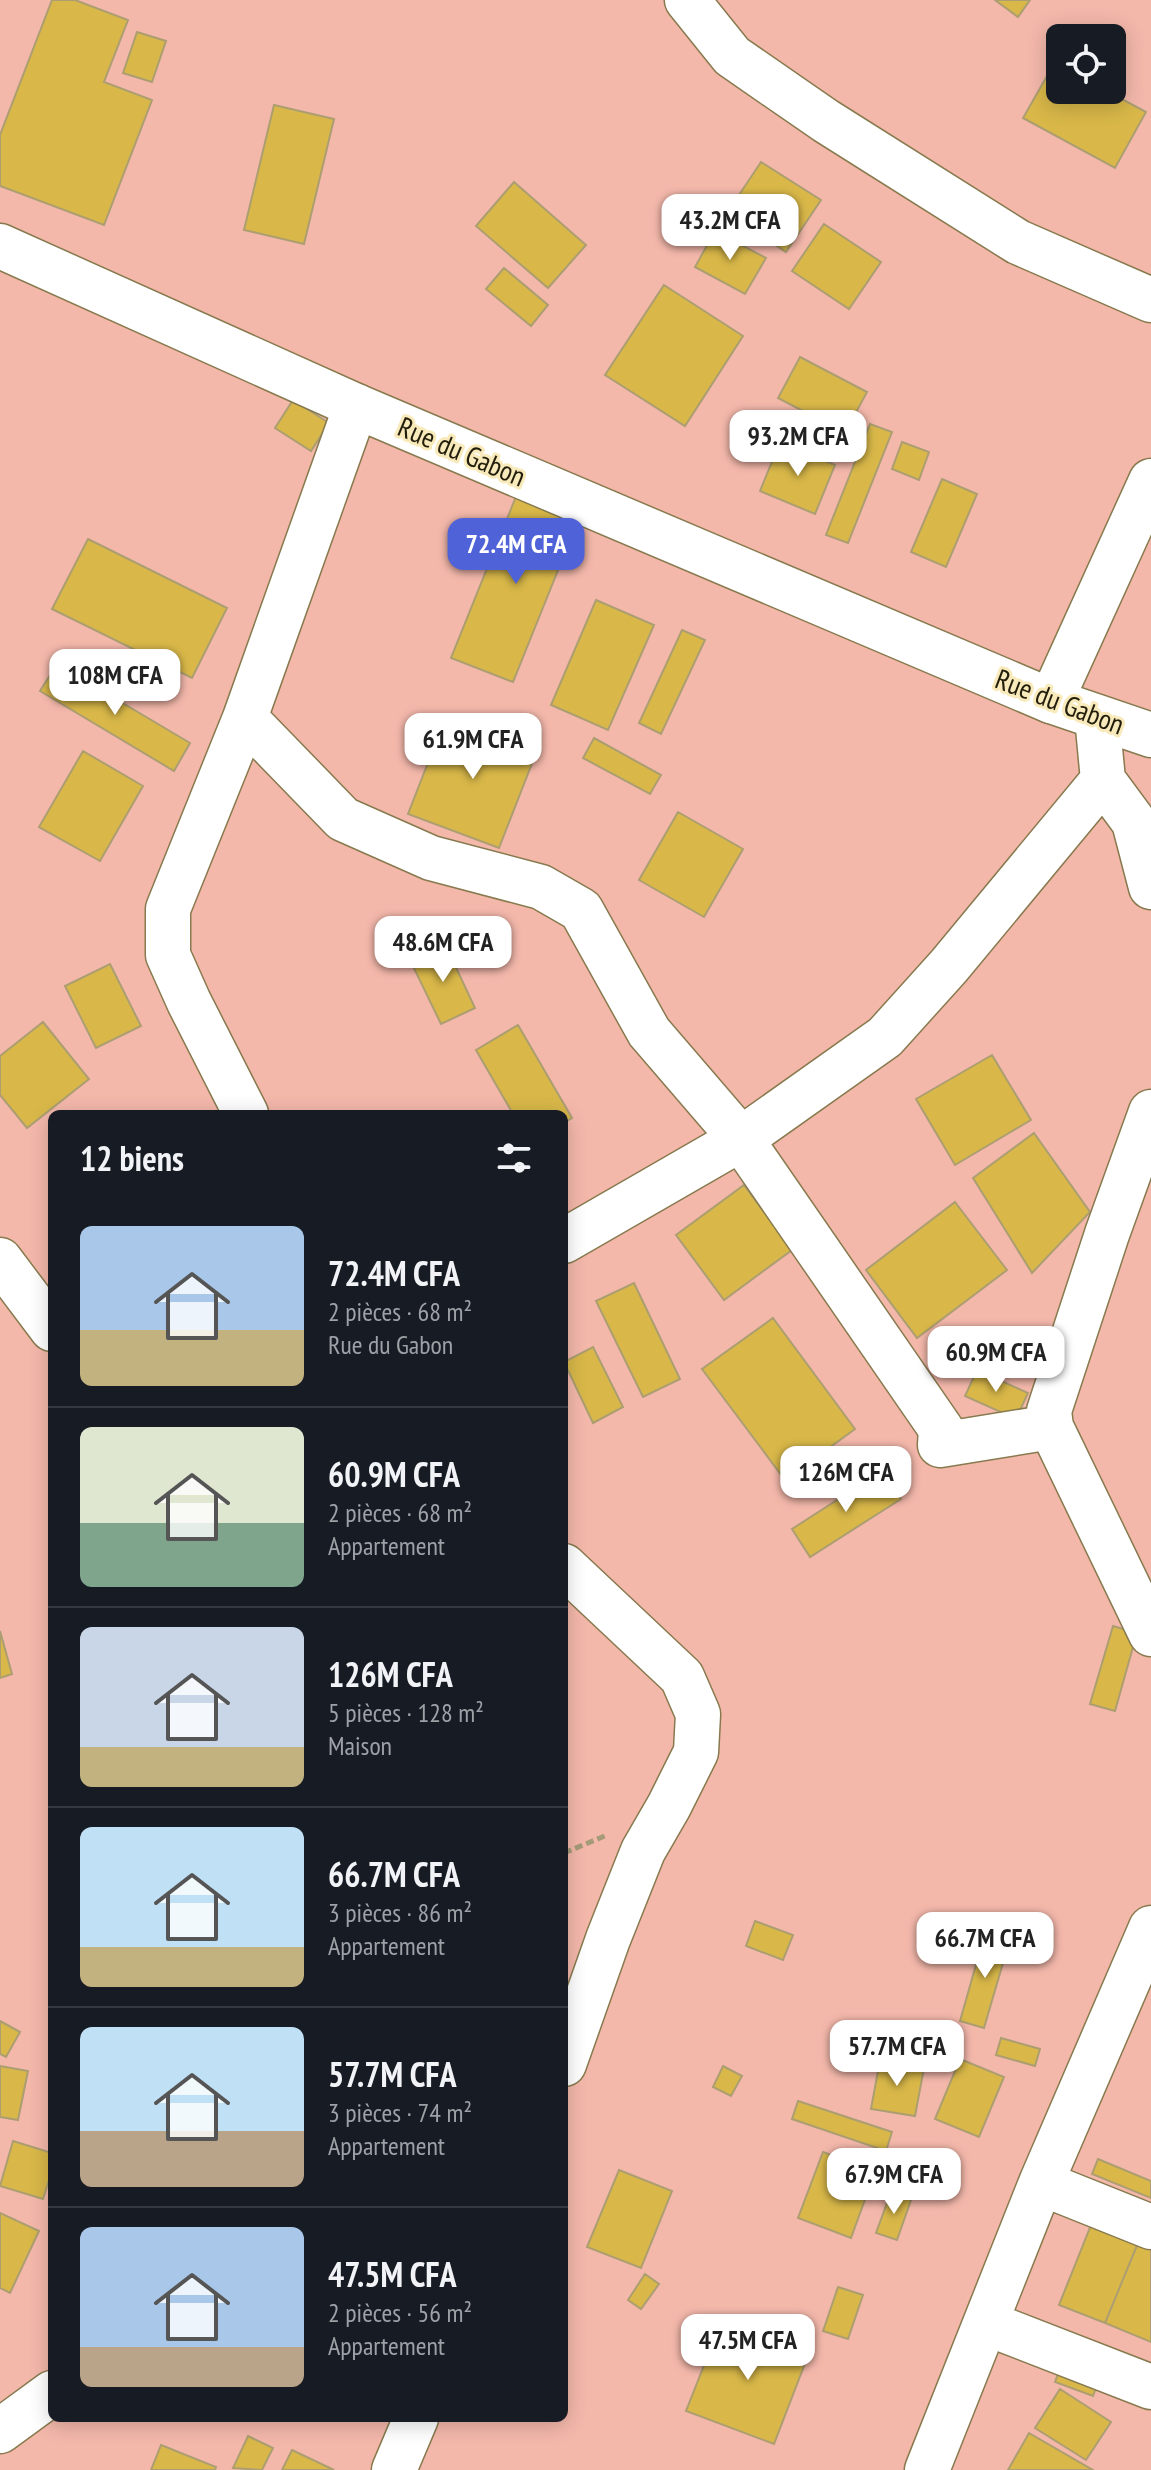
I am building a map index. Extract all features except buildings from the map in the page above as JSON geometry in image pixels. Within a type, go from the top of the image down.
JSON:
[{"type":"main road","points":[[687,0],[732,56],[826,121],[1018,242],[1151,300]]},
{"type":"main road","name":"Rue du Gabon","points":[[0,246],[356,406],[1051,701],[1151,735]]},
{"type":"main road","points":[[244,1110],[168,955],[168,909],[245,718],[356,406]]},
{"type":"main road","points":[[1051,701],[1151,481]]},
{"type":"main road","points":[[1097,717],[1103,780],[1134,822],[1151,887]]},
{"type":"main road","points":[[245,718],[343,819],[431,858],[541,887],[581,910],[649,1032],[741,1139],[941,1429],[940,1445],[1051,1427]]},
{"type":"main road","points":[[568,1239],[741,1139],[885,1037],[949,966],[1103,780]]},
{"type":"main road","points":[[1151,1112],[1049,1411],[1051,1427],[1151,1634]]},
{"type":"main road","points":[[0,1260],[48,1324]]},
{"type":"main road","points":[[568,1570],[682,1677],[698,1714],[696,1752],[643,1851],[568,2053]]},
{"type":"main road","points":[[927,2470],[1041,2183],[1149,1939]]},
{"type":"main road","points":[[1041,2183],[1151,2227]]},
{"type":"main road","points":[[986,2323],[1151,2387]]},
{"type":"main road","points":[[0,2431],[48,2396]]},
{"type":"main road","points":[[394,2470],[414,2422]]},
{"type":"shaded area","points":[[0,0],[1151,0],[1151,2470],[0,2470]]}]
